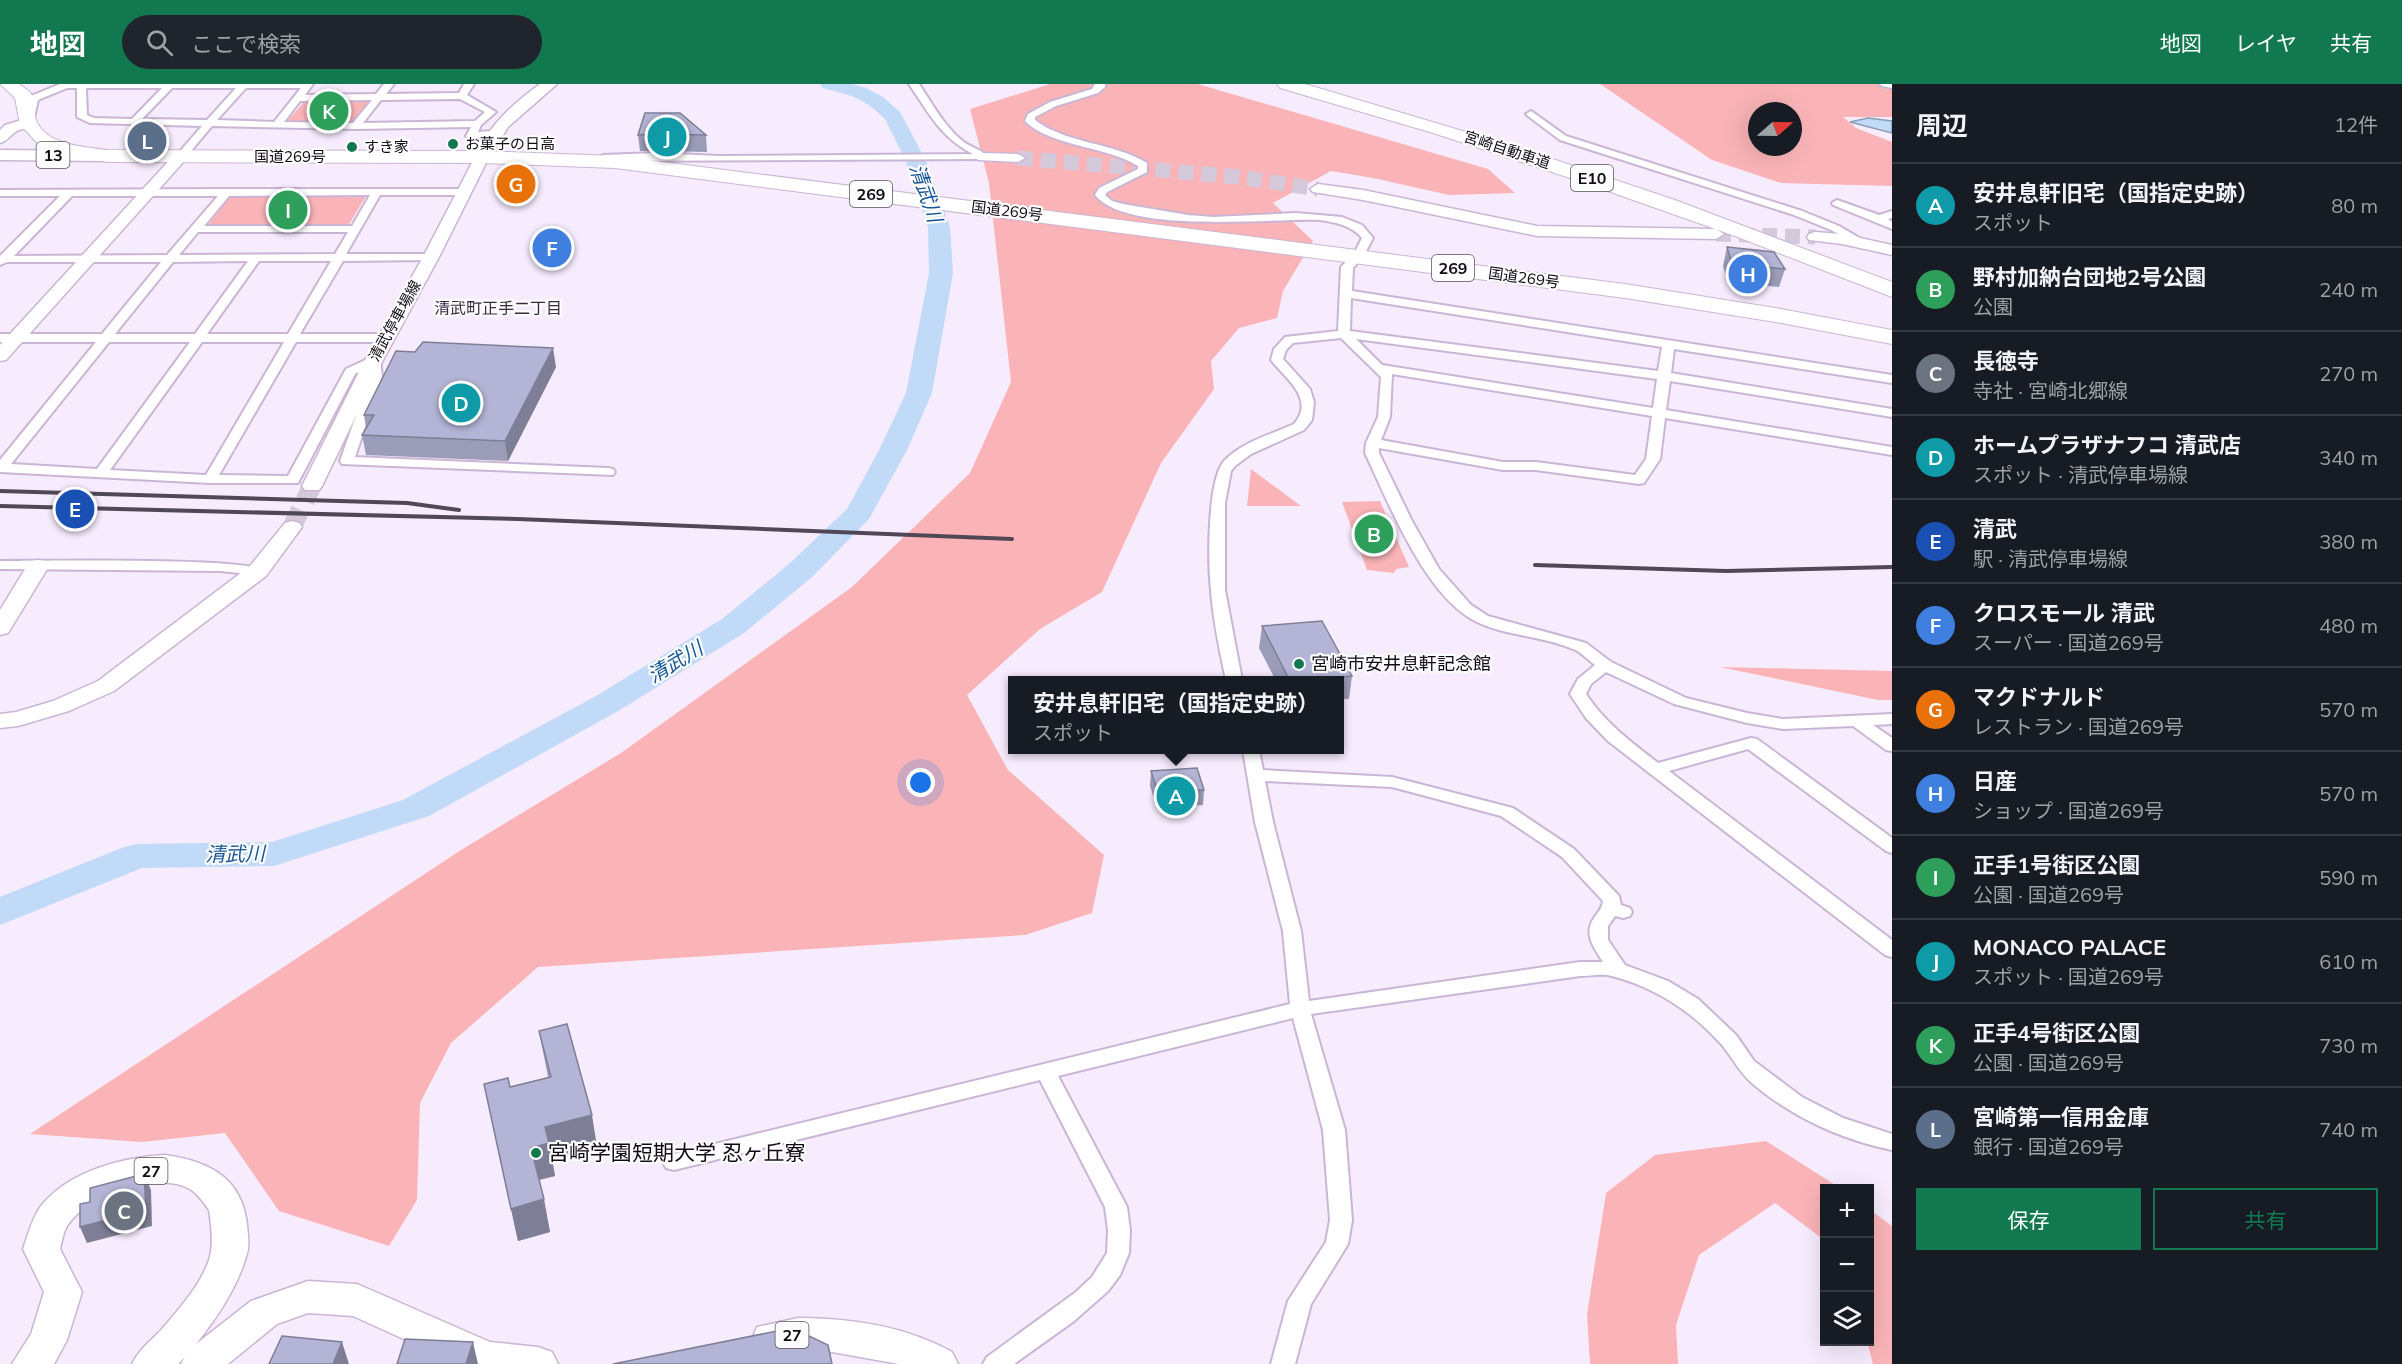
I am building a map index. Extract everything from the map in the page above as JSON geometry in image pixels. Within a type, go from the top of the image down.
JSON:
[{"type":"highway","name":"宮崎自動車道","points":[[1286,84],[1536,159],[1693,213],[1892,290]]},
{"type":"highway","name":"宮崎自動車道","points":[[1310,84],[1547,155],[1703,208],[1892,280]]},
{"type":"highway","points":[[18,87],[24,96],[28,123]]},
{"type":"highway","name":"国道269号","points":[[28,123],[38,136],[63,147],[107,156],[554,158],[675,168],[1625,291],[1781,316],[1892,337]]},
{"type":"main road","points":[[482,157],[492,134],[514,110],[550,84]]},
{"type":"main road","name":"13","points":[[0,138],[11,128],[28,123]]},
{"type":"main road","name":"13","points":[[0,155],[107,156]]},
{"type":"main road","points":[[0,356],[8,338],[89,258],[182,156]]},
{"type":"main road","name":"清武停車場線","points":[[312,486],[374,360],[431,257],[482,157]]},
{"type":"main road","points":[[983,157],[1018,158]]},
{"type":"main road","points":[[1318,189],[1363,195],[1537,231],[1716,234]]},
{"type":"main road","points":[[1815,237],[1863,243],[1892,250]]},
{"type":"main road","points":[[0,721],[18,719],[61,706],[106,686],[258,571],[292,527]]},
{"type":"main road","points":[[0,628],[38,566]]},
{"type":"main road","name":"27","points":[[32,1364],[48,1340],[63,1292],[41,1249],[53,1217],[76,1194],[119,1174],[169,1169],[203,1179],[227,1206],[228,1256],[202,1306],[168,1351],[152,1364]]},
{"type":"main road","points":[[201,1364],[227,1340],[264,1312],[308,1297],[357,1300],[486,1358],[538,1364]]},
{"type":"main road","name":"27","points":[[742,1345],[797,1334],[866,1339],[927,1357],[938,1364]]},
{"type":"street","points":[[81,84],[82,117],[93,121],[356,126],[477,124]]},
{"type":"street","points":[[28,123],[34,98],[55,88],[81,84],[310,84]]},
{"type":"street","points":[[133,123],[170,84]]},
{"type":"street","points":[[182,156],[244,84]]},
{"type":"street","points":[[276,124],[310,84]]},
{"type":"street","points":[[356,126],[389,84]]},
{"type":"street","points":[[462,96],[469,84]]},
{"type":"street","points":[[914,84],[951,134],[962,145],[975,150],[983,157]]},
{"type":"street","points":[[1100,84],[1095,91],[1042,109],[1031,116],[1030,121],[1051,132],[1120,152],[1143,165],[1143,170],[1102,190],[1100,195],[1108,203],[1203,220],[1296,217],[1336,219],[1365,231],[1368,238],[1358,256],[1347,267],[1344,334],[1387,376],[1384,417],[1373,443],[1372,453],[1432,571],[1470,613],[1580,646],[1605,666],[1680,701],[1747,718],[1783,724],[1892,719]]},
{"type":"street","points":[[1885,84],[1892,85]]},
{"type":"street","points":[[298,98],[462,96],[491,112],[477,124],[471,136],[492,134]]},
{"type":"street","points":[[1531,114],[1563,138],[1798,213],[1835,228],[1863,243]]},
{"type":"street","points":[[554,158],[983,157]]},
{"type":"street","points":[[675,168],[699,158]]},
{"type":"street","points":[[1,468],[170,258],[227,192]]},
{"type":"street","points":[[210,479],[376,192]]},
{"type":"street","points":[[3,195],[463,192]]},
{"type":"street","points":[[1,260],[69,193]]},
{"type":"street","points":[[1837,202],[1892,226]]},
{"type":"street","points":[[1879,219],[1892,214]]},
{"type":"street","points":[[195,230],[355,229]]},
{"type":"street","points":[[1,260],[431,257]]},
{"type":"street","points":[[101,473],[256,258]]},
{"type":"street","points":[[1346,294],[1892,379]]},
{"type":"street","points":[[1233,676],[1218,590],[1218,502],[1224,471],[1230,463],[1246,451],[1291,431],[1305,420],[1308,402],[1304,389],[1277,360],[1277,354],[1284,344],[1298,338],[1344,334],[1664,376],[1892,413]]},
{"type":"street","points":[[8,338],[386,338]]},
{"type":"street","points":[[1373,443],[1503,466],[1536,466],[1639,480],[1653,459],[1668,345]]},
{"type":"street","points":[[1,468],[210,479],[293,480],[351,372],[374,360],[376,376],[347,461],[608,472]]},
{"type":"street","points":[[1380,368],[1892,451]]},
{"type":"street","points":[[0,565],[220,567],[258,571]]},
{"type":"street","points":[[1605,666],[1584,682],[1578,694],[1592,715],[1614,737],[1892,950]]},
{"type":"street","points":[[1857,722],[1892,746]]},
{"type":"street","points":[[1655,769],[1751,743],[1892,847]]},
{"type":"street","points":[[1252,754],[1264,822],[1292,931],[1300,1009],[1334,1130],[1341,1220],[1337,1244],[1300,1301],[1283,1364]]},
{"type":"street","points":[[1256,775],[1392,782],[1507,812],[1568,853],[1612,900],[1617,911],[1599,925],[1599,941],[1620,972]]},
{"type":"street","points":[[674,1162],[1300,1009],[1580,969],[1613,969],[1648,980],[1689,1002],[1729,1040],[1747,1066],[1792,1102],[1873,1139],[1892,1142]]},
{"type":"street","points":[[995,1364],[1094,1292],[1118,1254],[1119,1224],[1116,1207],[1046,1070]]},
{"type":"shaded area","points":[[1050,84],[1198,84],[1488,169],[1515,193],[1449,195],[1331,171],[1273,203],[1313,241],[1283,291],[1277,318],[1239,328],[1211,361],[1214,389],[1161,463],[1102,592],[1040,629],[967,695],[1008,770],[1104,855],[1092,913],[1025,935],[538,967],[451,1043],[420,1103],[417,1200],[389,1246],[279,1211],[225,1133],[142,1142],[30,1134],[461,850],[621,753],[852,587],[970,473],[1011,382],[989,183],[970,109]]},
{"type":"shaded area","points":[[1600,84],[1892,84],[1892,117],[1843,117],[1856,128],[1892,142],[1892,186],[1781,183],[1712,160]]},
{"type":"shaded area","points":[[304,102],[369,102],[354,122],[287,121]]},
{"type":"shaded area","points":[[230,196],[366,196],[348,226],[208,225]]},
{"type":"shaded area","points":[[1251,469],[1301,506],[1247,506]]},
{"type":"shaded area","points":[[1380,501],[1409,567],[1396,569],[1394,573],[1367,570],[1342,502]]},
{"type":"shaded area","points":[[1720,667],[1892,671],[1892,700],[1878,700]]},
{"type":"shaded area","points":[[1766,1141],[1834,1184],[1820,1184],[1820,1237],[1775,1203],[1699,1255],[1676,1325],[1678,1364],[1590,1364],[1587,1314],[1606,1193],[1655,1155]]},
{"type":"shaded area","points":[[1874,1213],[1892,1226],[1892,1364],[1873,1364],[1868,1346],[1874,1346]]},
{"type":"water","points":[[1868,118],[1892,121],[1892,133],[1850,122]]},
{"type":"building","points":[[645,113],[680,113],[706,135],[638,135]]},
{"type":"building","points":[[1727,247],[1774,252],[1785,269],[1732,264]]},
{"type":"building","points":[[423,342],[553,348],[505,441],[362,435],[374,415],[364,415],[396,351],[415,352]]},
{"type":"building","points":[[1322,621],[1352,676],[1287,676],[1262,626]]},
{"type":"building","points":[[1197,768],[1204,790],[1158,793],[1151,771]]},
{"type":"building","name":"宮崎学園短期大学 忍ヶ丘寮","points":[[567,1024],[592,1115],[545,1127],[549,1143],[531,1148],[544,1199],[511,1209],[484,1084],[508,1078],[510,1087],[551,1077],[539,1031]]},
{"type":"building","points":[[144,1174],[146,1210],[80,1227],[80,1204],[90,1202],[90,1188]]},
{"type":"building","points":[[792,1328],[828,1345],[832,1364],[613,1364]]},
{"type":"building","points":[[282,1336],[342,1342],[333,1364],[269,1364]]},
{"type":"building","points":[[405,1339],[473,1342],[466,1364],[397,1364]]},
{"type":"waterway","name":"清武川","points":[[0,912],[137,856],[274,854],[416,808],[608,703],[733,626],[800,571],[859,513],[893,450],[919,393],[941,273],[939,227],[915,159],[893,116],[876,101],[859,92],[830,84]]},
{"type":"tunnel","points":[[1018,158],[1239,177],[1318,189]]},
{"type":"tunnel","points":[[1716,234],[1815,237]]},
{"type":"tunnel","points":[[292,527],[312,486]]},
{"type":"railway","points":[[0,491],[407,503],[459,510]]},
{"type":"railway","points":[[0,506],[518,519],[1012,539]]},
{"type":"railway","points":[[1535,565],[1726,571],[1892,567]]},
{"type":"place","name":"正手4号街区公園","points":[[329,111]]},
{"type":"place","name":"MONACO PALACE","points":[[667,137]]},
{"type":"place","name":"宮崎第一信用金庫","points":[[147,141]]},
{"type":"place","name":"お菓子の日高","points":[[453,144]]},
{"type":"place","name":"すき家","points":[[352,147]]},
{"type":"place","name":"マクドナルド","points":[[516,184]]},
{"type":"place","name":"正手1号街区公園","points":[[288,210]]},
{"type":"place","name":"クロスモール 清武","points":[[552,248]]},
{"type":"place","name":"日産","points":[[1748,274]]},
{"type":"place","name":"ホームプラザナフコ 清武店","points":[[461,403]]},
{"type":"place","name":"清武","points":[[75,509]]},
{"type":"place","name":"野村加納台団地2号公園","points":[[1374,534]]},
{"type":"place","name":"宮崎市安井息軒記念館","points":[[1299,664]]},
{"type":"place","name":"安井息軒旧宅（国指定史跡）","points":[[1176,796]]},
{"type":"place","name":"宮崎学園短期大学 忍ヶ丘寮","points":[[536,1153]]},
{"type":"place","name":"長徳寺","points":[[124,1211]]},
{"type":"district","name":"清武町正手二丁目","points":[[498,308]]}]
